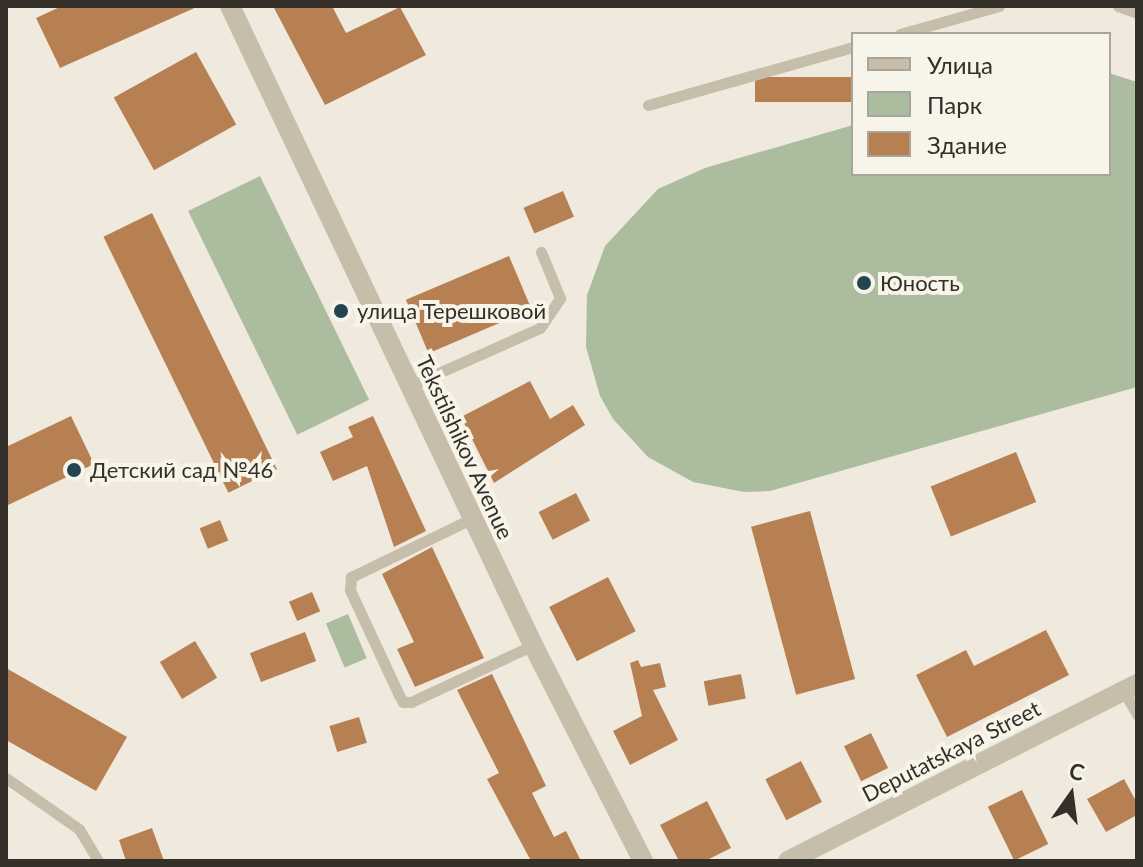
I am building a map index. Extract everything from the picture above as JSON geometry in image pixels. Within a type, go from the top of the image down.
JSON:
[{"type":"street","name":"Tekstilshikov Avenue","points":[[230,6],[533,645],[643,861]]},
{"type":"street","name":"Deputatskaya Street","points":[[788,861],[1130,687]]},
{"type":"lane","points":[[907,32],[999,6]]},
{"type":"lane","points":[[1118,6],[1137,13]]},
{"type":"lane","points":[[648,105],[851,48]]},
{"type":"lane","points":[[409,386],[540,328],[560,298],[541,252]]},
{"type":"lane","points":[[473,518],[351,577],[350,590],[398,693],[403,702],[411,702],[533,645]]},
{"type":"lane","points":[[1130,687],[1137,714]]},
{"type":"lane","points":[[6,778],[79,829],[98,861]]},
{"type":"green space","name":"Юность","points":[[1111,74],[1137,82],[1137,387],[770,491],[744,492],[693,482],[648,457],[613,419],[600,396],[586,347],[587,295],[605,246],[658,189],[705,168],[851,126],[851,176],[1111,176]]},
{"type":"green space","points":[[260,176],[369,400],[297,435],[188,211]]},
{"type":"green space","points":[[348,614],[367,658],[345,668],[326,623]]},
{"type":"building","points":[[62,6],[199,6],[60,68],[36,18]]},
{"type":"building","points":[[273,6],[332,6],[346,33],[400,7],[426,55],[325,105]]},
{"type":"building","points":[[196,52],[236,125],[154,170],[114,98]]},
{"type":"building","points":[[755,77],[851,77],[851,102],[755,102]]},
{"type":"building","points":[[563,191],[574,217],[534,234],[523,208]]},
{"type":"building","points":[[152,213],[277,469],[228,493],[103,237]]},
{"type":"building","points":[[509,256],[532,309],[429,353],[406,300]]},
{"type":"building","points":[[530,381],[550,419],[573,405],[585,425],[494,483],[461,417]]},
{"type":"building","points":[[71,416],[94,464],[6,506],[6,447]]},
{"type":"building","points":[[373,416],[426,531],[394,547],[367,466],[333,481],[320,452],[353,437],[348,427]]},
{"type":"building","points":[[1016,452],[1036,502],[951,537],[931,486]]},
{"type":"building","points":[[576,493],[590,521],[553,540],[539,512]]},
{"type":"building","points":[[810,511],[855,679],[796,695],[751,527]]},
{"type":"building","points":[[220,520],[228,540],[208,549],[200,528]]},
{"type":"building","points":[[432,547],[484,658],[415,687],[397,649],[414,642],[382,574]]},
{"type":"building","points":[[608,577],[636,631],[577,661],[549,607]]},
{"type":"building","points":[[312,592],[320,611],[297,621],[289,602]]},
{"type":"building","points":[[1046,630],[1069,675],[947,737],[916,675],[966,650],[974,666]]},
{"type":"building","points":[[305,632],[316,661],[261,682],[250,653]]},
{"type":"building","points":[[195,641],[217,678],[182,699],[160,662]]},
{"type":"building","points":[[638,660],[641,667],[660,663],[666,687],[653,690],[678,740],[630,765],[613,731],[642,716],[630,663]]},
{"type":"building","points":[[6,668],[127,737],[96,791],[6,740]]},
{"type":"building","points":[[492,674],[546,786],[532,793],[554,837],[566,831],[581,861],[531,861],[487,779],[499,773],[457,690]]},
{"type":"building","points":[[741,674],[746,699],[708,706],[704,681]]},
{"type":"building","points":[[359,717],[367,743],[337,752],[329,726]]},
{"type":"building","points":[[871,733],[888,768],[861,781],[844,746]]},
{"type":"building","points":[[801,761],[822,802],[786,820],[765,779]]},
{"type":"building","points":[[1124,779],[1137,803],[1137,815],[1106,832],[1087,799]]},
{"type":"building","points":[[1022,790],[1048,844],[1014,861],[988,807]]},
{"type":"building","points":[[707,801],[731,848],[705,861],[679,861],[660,825]]},
{"type":"building","points":[[152,828],[164,861],[126,861],[119,840]]},
{"type":"place","name":"Юность","points":[[864,283]]},
{"type":"place","name":"улица Терешковой","points":[[341,311]]},
{"type":"place","name":"Детский сад №46","points":[[74,470]]}]
